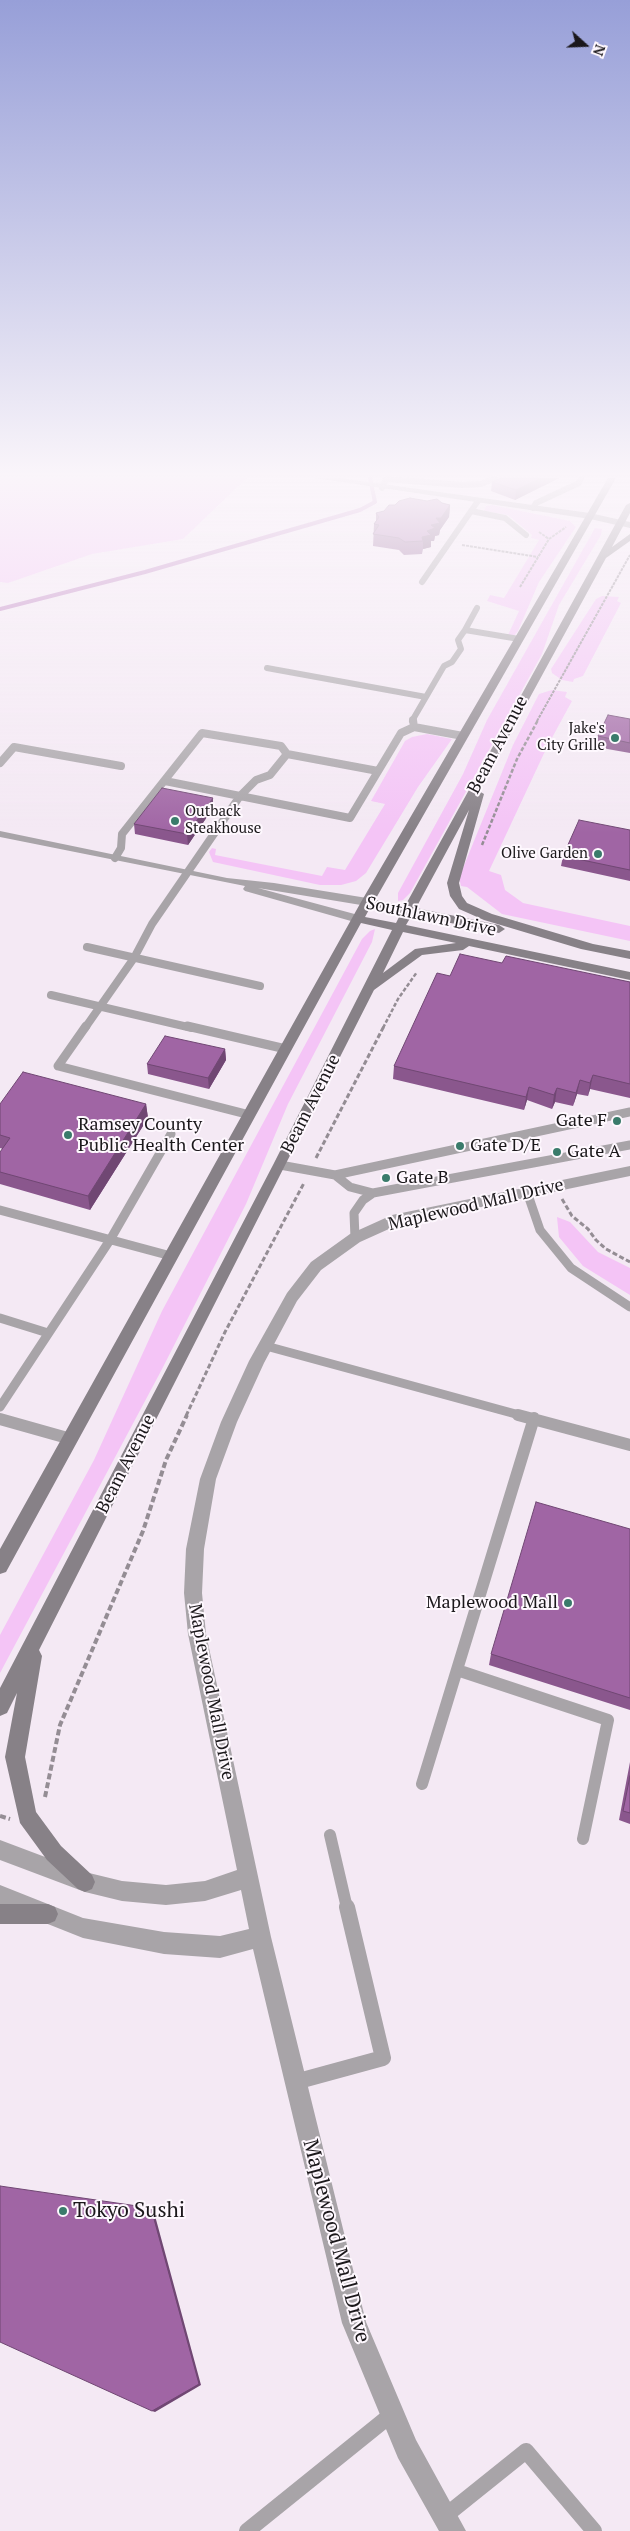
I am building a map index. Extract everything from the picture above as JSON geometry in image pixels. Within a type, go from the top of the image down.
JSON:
[{"type":"street","name":"Beam Avenue","points":[[0,1566],[358,919],[544,596]]},
{"type":"street","name":"Beam Avenue","points":[[0,1707],[280,1165],[408,910],[580,596]]},
{"type":"street","points":[[485,771],[453,883],[456,896],[463,906],[488,918],[594,948]]},
{"type":"street","name":"Southlawn Drive","points":[[0,834],[227,881],[274,886],[368,902],[630,955]]},
{"type":"street","name":"Southlawn Drive","points":[[227,881],[266,895],[358,919],[630,976]]},
{"type":"street","points":[[370,989],[419,952],[458,946],[483,946]]},
{"type":"street","name":"Maplewood Mall Drive","points":[[449,2523],[407,2449],[354,2323],[261,1936],[197,1634],[192,1593],[195,1548],[208,1479],[229,1422],[292,1297],[316,1266],[355,1238],[398,1219],[630,1171]]},
{"type":"street","points":[[36,1640],[18,1730],[15,1757],[27,1816],[54,1853],[84,1882]]},
{"type":"street","points":[[0,1850],[84,1882],[122,1891],[166,1895],[205,1890],[248,1877]]},
{"type":"street","points":[[0,1894],[83,1928],[164,1943],[220,1947],[261,1936]]},
{"type":"street","points":[[0,1914],[48,1914]]},
{"type":"lane","points":[[414,726],[412,721],[444,666],[452,662],[461,649],[458,640],[478,608]]},
{"type":"lane","points":[[465,630],[519,639]]},
{"type":"lane","points":[[267,668],[426,697]]},
{"type":"lane","points":[[165,781],[350,818],[401,733],[414,726],[463,736]]},
{"type":"lane","points":[[115,858],[121,848],[122,834],[202,733],[280,746],[286,754],[378,772]]},
{"type":"lane","points":[[0,763],[14,747],[121,766]]},
{"type":"lane","points":[[250,1115],[58,1066],[134,958],[152,924],[240,796],[256,780],[270,776],[286,754]]},
{"type":"lane","points":[[87,947],[260,986]]},
{"type":"lane","points":[[51,995],[99,1008],[286,1049]]},
{"type":"lane","points":[[280,1165],[334,1175],[630,1112]]},
{"type":"lane","points":[[0,1407],[110,1240],[170,1134]]},
{"type":"lane","points":[[355,1238],[354,1213],[363,1200],[373,1193],[630,1145]]},
{"type":"lane","points":[[334,1175],[350,1187],[373,1193]]},
{"type":"lane","points":[[528,1192],[540,1230],[571,1268],[630,1307]]},
{"type":"lane","points":[[0,1210],[171,1256]]},
{"type":"lane","points":[[0,1318],[48,1333]]},
{"type":"lane","points":[[266,1346],[630,1445]]},
{"type":"lane","points":[[0,1418],[71,1439]]},
{"type":"lane","points":[[422,1784],[534,1418]]},
{"type":"lane","points":[[457,1670],[608,1720],[583,1839]]},
{"type":"lane","points":[[296,2082],[383,2058],[330,1835]]},
{"type":"lane","points":[[247,2531],[283,2500],[392,2414]]},
{"type":"lane","points":[[449,2523],[526,2451],[594,2531]]},
{"type":"path","points":[[482,847],[517,759],[571,656],[608,596]]},
{"type":"path","points":[[44,1803],[60,1725],[143,1531],[166,1460],[225,1332],[310,1172],[398,999],[420,967]]},
{"type":"path","points":[[554,1186],[572,1216],[588,1228],[596,1240],[606,1249],[630,1262]]},
{"type":"shaded area","points":[[489,596],[504,598],[505,596],[533,596],[514,636],[508,635],[519,611],[487,601]]},
{"type":"shaded area","points":[[557,596],[564,596],[559,605],[542,654],[410,893],[403,900],[398,901],[398,893],[463,774],[487,720]]},
{"type":"shaded area","points":[[602,596],[619,597],[617,601],[621,603],[583,676],[574,679],[573,682],[562,680],[552,673],[551,669],[596,599]]},
{"type":"shaded area","points":[[552,690],[567,692],[565,697],[572,701],[547,747],[489,871],[501,875],[505,890],[523,903],[630,926],[630,941],[502,914],[467,887],[461,886],[459,878],[513,745],[539,694]]},
{"type":"shaded area","points":[[427,734],[452,739],[418,787],[366,873],[356,881],[341,885],[320,885],[213,862],[209,852],[212,848],[216,849],[215,855],[322,876],[327,867],[345,870],[385,804],[371,801],[405,741],[412,737]]},
{"type":"shaded area","points":[[375,929],[372,942],[288,1104],[246,1204],[161,1371],[0,1673],[0,1635],[94,1460],[162,1311],[362,939]]},
{"type":"shaded area","points":[[557,1217],[570,1222],[598,1252],[630,1268],[630,1295],[583,1266],[559,1237]]},
{"type":"building","points":[[608,715],[630,719],[630,743],[598,736]]},
{"type":"building","name":"Outback Steakhouse","points":[[162,788],[213,798],[187,834],[134,824]]},
{"type":"building","name":"Olive Garden","points":[[579,820],[630,830],[630,870],[563,856]]},
{"type":"building","points":[[460,954],[502,963],[506,956],[630,982],[630,1084],[593,1075],[590,1083],[580,1080],[576,1093],[557,1088],[554,1095],[529,1087],[526,1097],[394,1066],[437,973],[450,976]]},
{"type":"building","points":[[165,1036],[225,1049],[208,1078],[147,1064]]},
{"type":"building","name":"Ramsey County Public Health Center","points":[[23,1072],[146,1104],[88,1196],[0,1172],[0,1152],[10,1138],[0,1135],[0,1104]]},
{"type":"building","name":"Maplewood Mall","points":[[536,1502],[630,1529],[630,1698],[491,1654]]},
{"type":"building","points":[[630,1776],[630,1813],[623,1811]]},
{"type":"building","points":[[0,2186],[151,2208],[199,2384],[152,2411],[0,2342]]},
{"type":"waterway","points":[[0,609],[51,596]]},
{"type":"place","name":"Jake's City Grille","points":[[615,738]]},
{"type":"place","name":"Outback Steakhouse","points":[[175,821]]},
{"type":"place","name":"Olive Garden","points":[[598,854]]},
{"type":"place","name":"Gate F","points":[[617,1121]]},
{"type":"place","name":"Ramsey County Public Health Center","points":[[68,1135]]},
{"type":"place","name":"Gate D/E","points":[[460,1146]]},
{"type":"place","name":"Gate A","points":[[557,1152]]},
{"type":"place","name":"Gate B","points":[[386,1178]]},
{"type":"place","name":"Maplewood Mall","points":[[568,1603]]},
{"type":"place","name":"Tokyo Sushi","points":[[63,2211]]}]
